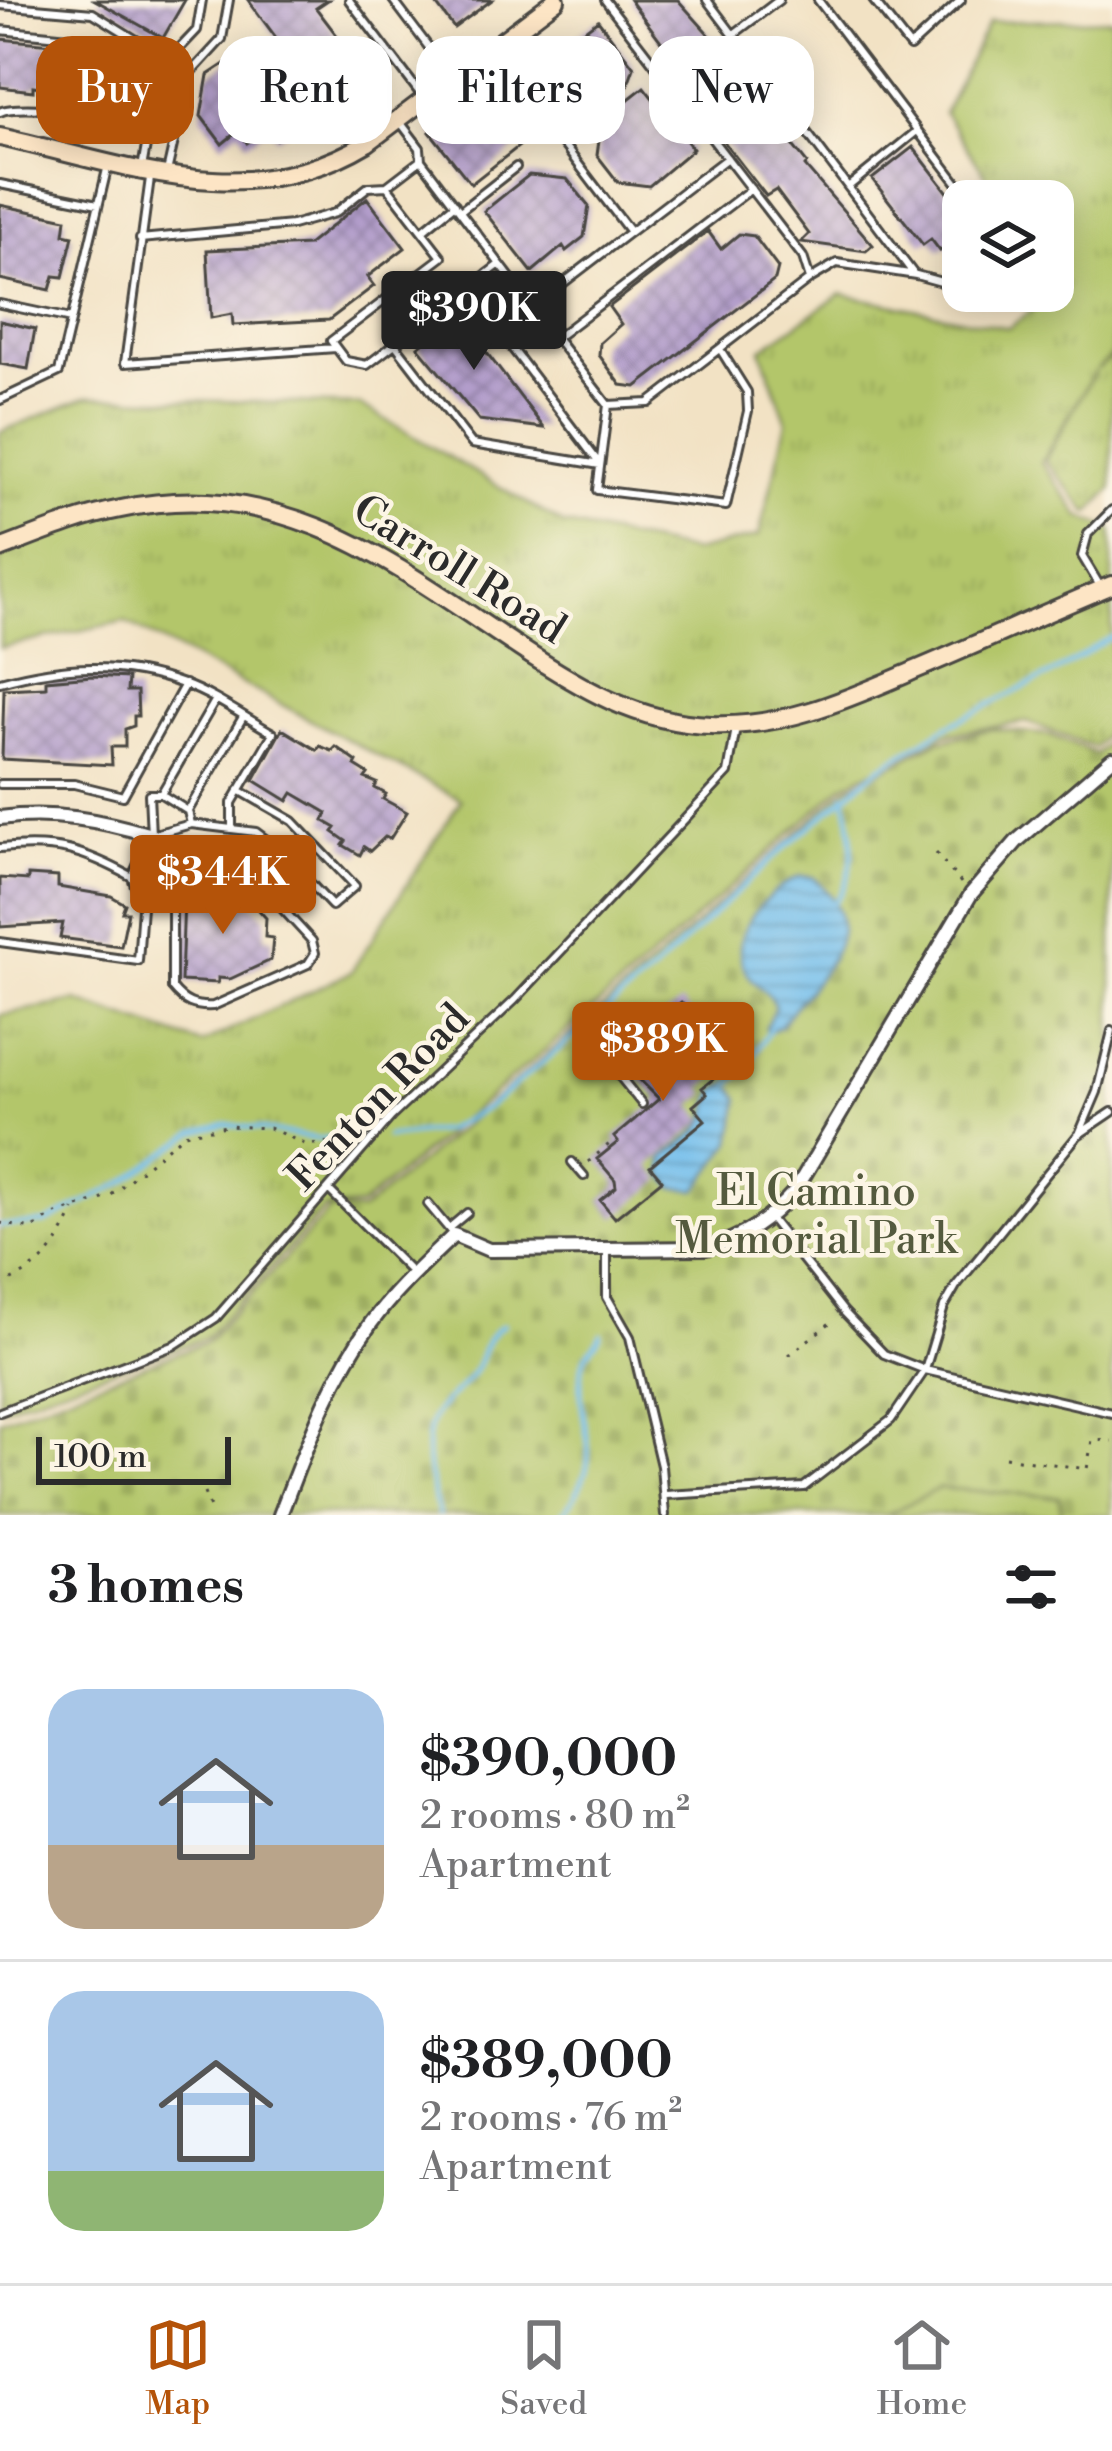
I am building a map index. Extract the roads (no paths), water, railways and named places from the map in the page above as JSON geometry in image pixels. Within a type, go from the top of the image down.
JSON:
[{"type":"main road","points":[[509,36],[556,0]]},
{"type":"main road","points":[[0,137],[208,181],[278,179],[336,161],[416,106]]},
{"type":"main road","name":"Carroll Road","points":[[0,549],[123,508],[190,501],[309,520],[377,554],[578,687],[605,700],[735,732],[822,710],[1107,587]]},
{"type":"street","points":[[280,1515],[320,1411],[342,1369],[373,1320],[452,1232],[489,1250],[706,1248],[735,1239],[769,1217],[795,1191],[971,894],[1018,841],[1112,759]]},
{"type":"street","points":[[0,818],[79,817],[151,836]]},
{"type":"lane","points":[[191,36],[197,30],[202,0]]},
{"type":"lane","points":[[229,0],[222,39],[188,74],[153,170],[125,363],[336,348]]},
{"type":"lane","points":[[349,0],[416,87]]},
{"type":"lane","points":[[393,0],[420,36]]},
{"type":"lane","points":[[605,0],[803,257],[811,279]]},
{"type":"lane","points":[[707,0],[916,275]]},
{"type":"lane","points":[[733,35],[779,0]]},
{"type":"lane","points":[[818,0],[955,180]]},
{"type":"lane","points":[[873,0],[910,46],[961,0]]},
{"type":"lane","points":[[0,5],[93,13],[129,36]]},
{"type":"lane","points":[[0,30],[61,36]]},
{"type":"lane","points":[[0,112],[36,108]]},
{"type":"lane","points":[[398,119],[420,148],[422,160],[608,406],[597,490],[726,506],[748,411],[747,392],[720,349]]},
{"type":"lane","points":[[848,187],[917,131]]},
{"type":"lane","points":[[152,144],[153,170]]},
{"type":"lane","points":[[563,144],[630,232]]},
{"type":"lane","points":[[532,307],[727,158]]},
{"type":"lane","points":[[140,239],[292,225],[335,213],[368,187],[387,186],[422,160]]},
{"type":"lane","points":[[0,400],[58,372],[108,161]]},
{"type":"lane","points":[[422,231],[516,167]]},
{"type":"lane","points":[[0,184],[98,204]]},
{"type":"lane","points":[[387,186],[442,256],[331,341],[346,361],[367,365],[500,264]]},
{"type":"lane","points":[[556,338],[751,189]]},
{"type":"lane","points":[[608,406],[650,403],[837,263],[942,282]]},
{"type":"lane","points":[[467,289],[601,465]]},
{"type":"lane","points":[[0,304],[71,319]]},
{"type":"lane","points":[[395,344],[472,444],[601,465]]},
{"type":"lane","points":[[1107,587],[1082,556],[1088,534],[1112,510]]},
{"type":"lane","points":[[0,682],[47,669],[117,666],[185,684],[273,733],[232,803],[232,829]]},
{"type":"lane","points":[[0,784],[74,784],[123,796],[185,684]]},
{"type":"lane","points":[[161,794],[215,701]]},
{"type":"lane","points":[[190,824],[188,811],[243,717]]},
{"type":"lane","name":"Fenton Road","points":[[0,1412],[197,1334],[231,1304],[374,1136],[515,1000],[694,811],[728,772],[735,732]]},
{"type":"lane","points":[[130,783],[188,811]]},
{"type":"lane","points":[[151,836],[190,824],[256,832],[332,906],[355,886],[293,821],[239,790]]},
{"type":"lane","points":[[132,877],[151,836],[149,794]]},
{"type":"lane","points":[[151,836],[178,867]]},
{"type":"lane","points":[[0,848],[37,844],[84,851],[132,877],[142,907],[138,961],[0,942]]},
{"type":"lane","points":[[200,859],[243,866],[312,941],[315,953],[308,964],[213,1006],[182,1000],[172,988],[172,880],[178,867],[200,859]]},
{"type":"lane","points":[[666,1496],[804,1487],[891,1420],[925,1370],[944,1307],[956,1286],[1078,1135],[1097,1092],[1112,1031]]},
{"type":"lane","points":[[605,1058],[642,1104]]},
{"type":"lane","points":[[1078,1135],[1112,1112]]},
{"type":"lane","points":[[572,1162],[581,1173]]},
{"type":"lane","points":[[329,1190],[413,1274]]},
{"type":"lane","points":[[428,1204],[452,1232],[466,1213]]},
{"type":"lane","points":[[769,1217],[844,1312],[884,1354],[925,1370],[1112,1413]]},
{"type":"lane","points":[[608,1248],[607,1297],[630,1337],[666,1496],[665,1515]]},
{"type":"water","points":[[800,876],[813,877],[832,897],[840,917],[840,936],[822,972],[780,1027],[768,1032],[765,1028],[775,1007],[742,963],[743,933],[773,893]]},
{"type":"water","points":[[730,1083],[740,1099],[732,1142],[697,1190],[674,1188],[662,1174],[663,1158],[700,1128],[717,1089]]},
{"type":"waterway","points":[[387,1137],[446,1130],[488,1107],[646,978],[773,858],[878,769],[1112,637]]},
{"type":"waterway","points":[[834,902],[851,865],[844,795]]},
{"type":"waterway","points":[[729,1085],[746,1068],[771,1027]]},
{"type":"waterway","points":[[0,1226],[45,1223],[123,1183],[194,1133],[226,1124],[318,1139],[362,1135]]},
{"type":"waterway","points":[[439,1515],[428,1464],[431,1424],[470,1377],[488,1340],[503,1325]]},
{"type":"waterway","points":[[562,1515],[585,1474],[588,1442],[582,1367],[601,1334]]},
{"type":"park label","name":"El Camino Memorial Park","points":[[816,1216]]}]
